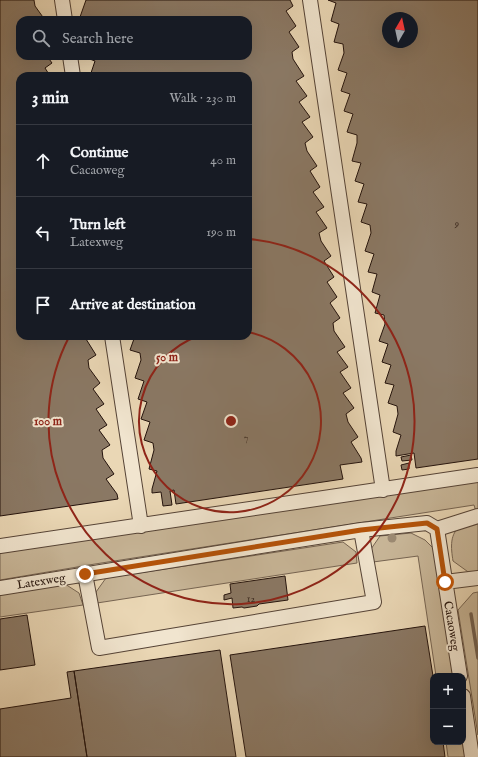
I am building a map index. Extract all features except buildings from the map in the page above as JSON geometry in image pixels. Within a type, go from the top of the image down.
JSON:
[{"type":"street","points":[[62,0],[64,16]]},
{"type":"street","points":[[310,0],[383,490]]},
{"type":"street","points":[[71,60],[72,72]]},
{"type":"street","points":[[113,340],[141,526]]},
{"type":"street","points":[[0,546],[478,475]]},
{"type":"street","points":[[437,529],[478,516]]},
{"type":"street","name":"Latexweg","points":[[0,588],[361,530],[427,523],[437,529]]},
{"type":"street","name":"Cacaoweg","points":[[437,529],[460,673]]},
{"type":"street","points":[[85,574],[99,648],[374,602],[361,530]]},
{"type":"street","points":[[445,582],[478,578]]},
{"type":"street","points":[[465,709],[474,755]]},
{"type":"shaded area","points":[[478,480],[478,519],[474,505],[0,580],[0,552]]},
{"type":"shaded area","points":[[478,520],[478,573],[471,574],[453,561],[452,541],[458,528],[462,525]]},
{"type":"shaded area","points":[[411,533],[425,540],[434,549],[453,673],[436,673],[418,556],[373,562],[371,549],[380,536]]},
{"type":"shaded area","points":[[343,542],[356,552],[357,563],[97,603],[96,592],[106,578]]},
{"type":"shaded area","points":[[65,584],[79,593],[83,605],[0,617],[0,593]]},
{"type":"shaded area","points":[[478,592],[478,735],[458,610],[473,593]]},
{"type":"shaded area","points":[[446,745],[464,745],[466,757],[448,757]]},
{"type":"waterway","points":[[471,614],[478,658]]},
{"type":"route","points":[[85,574],[361,530],[427,523],[437,529],[445,582]]}]
